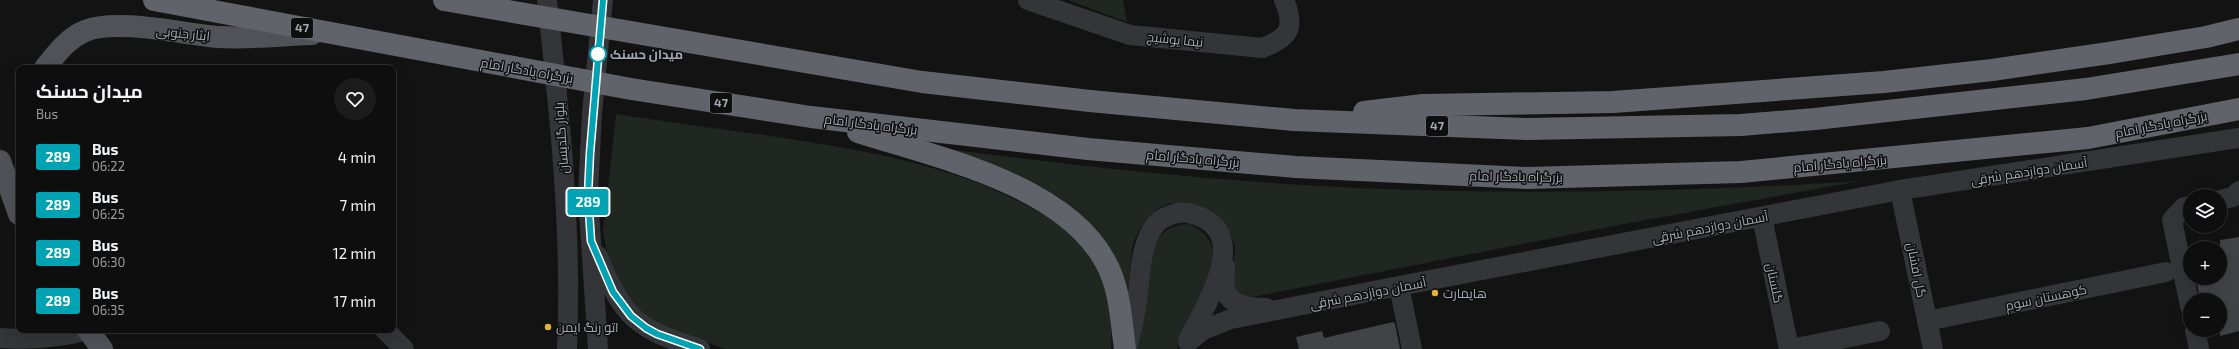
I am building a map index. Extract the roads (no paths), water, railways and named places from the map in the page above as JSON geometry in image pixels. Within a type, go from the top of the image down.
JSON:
[{"type":"highway","name":"بزرگراه یادگار امام","points":[[154,0],[631,89],[811,117],[1088,149],[1296,167],[1526,178],[1741,172],[2088,138],[2239,109]]},
{"type":"highway","name":"47","points":[[449,1],[922,82],[1090,101],[1294,120],[1527,129],[1741,125],[1893,111],[2086,89],[2239,64]]},
{"type":"highway","points":[[1294,120],[1423,105],[1613,102],[1884,82],[1992,70],[2109,53],[2206,37],[2239,29]]},
{"type":"highway","points":[[811,117],[967,167],[1036,196],[1060,211],[1093,243],[1105,261],[1114,281],[1126,349]]},
{"type":"main road","name":"ایثار جنوبی","points":[[47,65],[58,51],[70,41],[84,31],[97,27],[128,27],[219,37],[337,34]]},
{"type":"main road","points":[[0,161],[16,206]]},
{"type":"main road","points":[[90,333],[102,349]]},
{"type":"street","name":"بلوار گلدیسان","points":[[547,0],[559,108],[566,203],[569,308],[567,349]]},
{"type":"street","name":"بلوار گلدیسان","points":[[598,349],[588,195],[590,153],[603,0]]},
{"type":"street","name":"نیما یوشیج","points":[[1028,0],[1130,35],[1262,48],[1279,41],[1289,30],[1290,14],[1284,0]]},
{"type":"street","name":"آسمان دوازدهم شرقی","points":[[1186,347],[1203,330],[1217,324],[1399,286],[1900,190],[2239,141]]},
{"type":"street","name":"گل افشان","points":[[1900,190],[1933,349]]},
{"type":"street","points":[[2227,198],[2233,197],[2239,191]]},
{"type":"street","points":[[2183,208],[2172,220],[2187,293]]},
{"type":"street","points":[[1126,349],[1136,307],[1142,261],[1148,238],[1155,224],[1169,215],[1185,212],[1201,216],[1214,225],[1222,239],[1225,255],[1226,294],[1232,300],[1245,306],[1262,308],[1292,308]]},
{"type":"street","name":"گلستان","points":[[1762,217],[1790,349]]},
{"type":"street","points":[[591,241],[613,292],[631,316],[651,331],[668,339],[700,349]]},
{"type":"street","points":[[1186,347],[1221,270],[1225,255]]},
{"type":"street","name":"کوهستان سوم","points":[[1927,321],[2166,272]]},
{"type":"street","points":[[1399,286],[1412,349]]},
{"type":"street","points":[[1790,349],[1880,331]]},
{"type":"street","points":[[0,338],[24,344],[76,333]]},
{"type":"street","points":[[388,333],[404,349]]},
{"type":"street","points":[[2196,337],[2199,349]]},
{"type":"place","name":"میدان حسنک","points":[[598,54]]},
{"type":"place","name":"هایمارت","points":[[1435,293]]},
{"type":"place","name":"اتو رنگ ایمن","points":[[548,327]]}]
